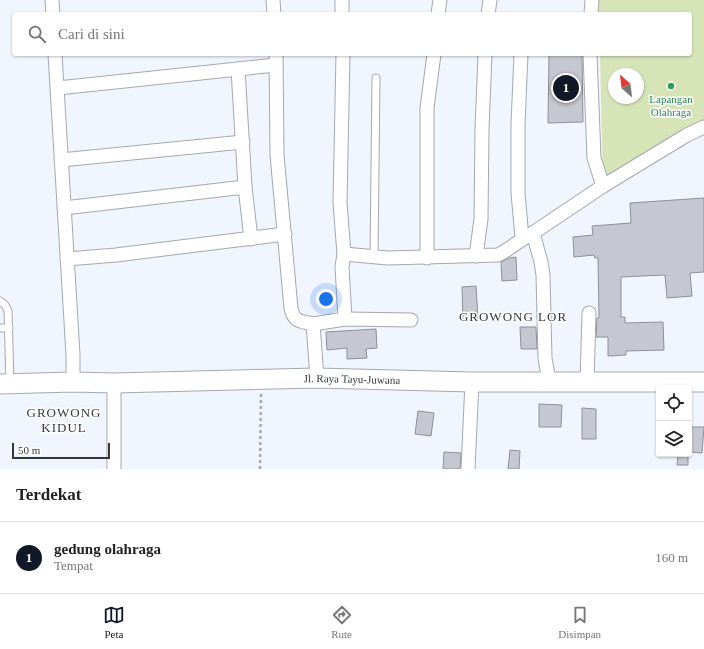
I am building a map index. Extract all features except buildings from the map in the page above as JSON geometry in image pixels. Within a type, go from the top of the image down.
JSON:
[{"type":"main road","name":"Jl. Raya Tayu-Juwana","points":[[5,384],[317,378],[472,382],[547,370],[587,368],[704,382]]},
{"type":"street","points":[[52,0],[52,12]]},
{"type":"street","points":[[274,0],[274,12]]},
{"type":"street","points":[[342,0],[342,12]]},
{"type":"street","points":[[438,12],[440,0]]},
{"type":"street","points":[[488,12],[490,0]]},
{"type":"street","points":[[591,12],[592,0]]},
{"type":"street","points":[[55,56],[73,355],[73,382]]},
{"type":"street","points":[[343,56],[340,203],[344,254],[342,267],[345,319]]},
{"type":"street","points":[[427,258],[427,108],[434,56]]},
{"type":"street","points":[[476,256],[481,219],[485,56]]},
{"type":"street","points":[[521,56],[518,124],[518,186],[528,236],[542,262],[547,370]]},
{"type":"street","points":[[590,56],[594,158],[603,186]]},
{"type":"street","points":[[58,88],[238,69],[276,59],[278,155],[292,314],[298,321],[313,324],[345,319],[411,320]]},
{"type":"street","points":[[238,69],[245,187],[251,239]]},
{"type":"street","points":[[344,254],[374,257],[427,258],[498,256],[603,186],[687,135],[703,129]]},
{"type":"street","points":[[61,160],[243,142]]},
{"type":"street","points":[[64,208],[245,187]]},
{"type":"street","points":[[67,259],[116,255],[285,234]]},
{"type":"street","points":[[587,368],[589,313]]},
{"type":"street","points":[[313,324],[317,378]]},
{"type":"street","points":[[468,469],[472,382]]},
{"type":"street","points":[[114,383],[114,469]]},
{"type":"lane","points":[[374,257],[376,78]]},
{"type":"lane","points":[[0,301],[5,305],[8,311],[9,328],[5,384]]},
{"type":"lane","points":[[0,328],[9,328]]},
{"type":"path","points":[[260,469],[261,379]]},
{"type":"green space","name":"Lapangan Olahraga","points":[[598,0],[704,0],[704,124],[603,186],[600,56],[692,56],[692,12],[599,12]]},
{"type":"place","name":"Lapangan Olahraga","points":[[671,86]]},
{"type":"place","name":"gedung olahraga","points":[[566,88]]},
{"type":"district","name":"GROWONG LOR","points":[[513,316]]},
{"type":"district","name":"GROWONG KIDUL","points":[[64,420]]}]
